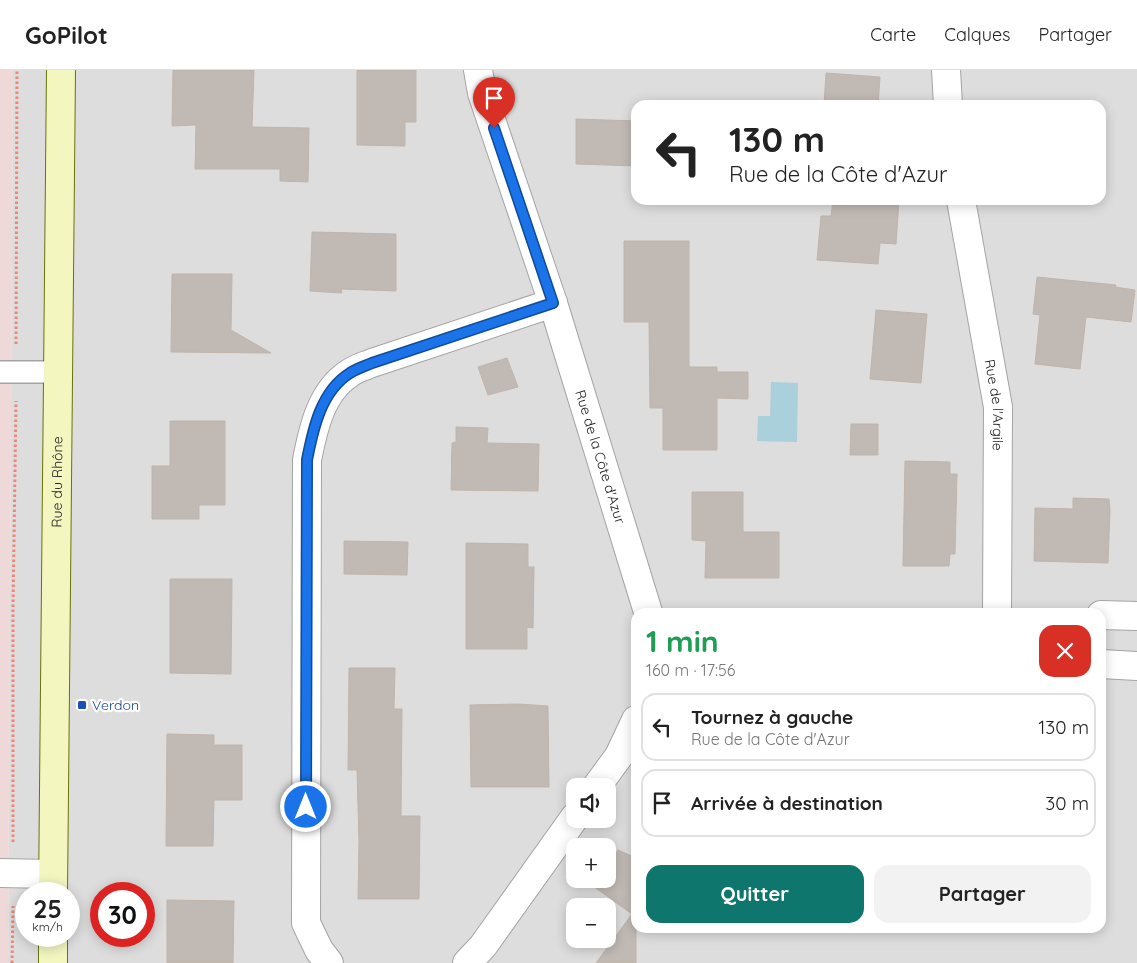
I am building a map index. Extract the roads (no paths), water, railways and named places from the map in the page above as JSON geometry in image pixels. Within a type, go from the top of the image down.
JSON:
[{"type":"main road","name":"Rue du Rhône","points":[[52,882],[61,70]]},
{"type":"main road","points":[[53,947],[53,963]]},
{"type":"street","name":"Rue de la Côte d'Azur","points":[[478,70],[482,93],[553,303],[647,608]]},
{"type":"street","points":[[946,70],[948,100]]},
{"type":"street","name":"Rue de l'Argile","points":[[962,205],[998,407],[997,608]]},
{"type":"street","points":[[329,963],[319,950],[306,923],[307,460],[312,434],[322,405],[334,387],[350,373],[372,363],[553,303]]},
{"type":"street","points":[[1106,615],[1137,616]]},
{"type":"street","points":[[1106,664],[1137,666]]},
{"type":"street","points":[[603,778],[619,756],[631,731]]},
{"type":"street","points":[[467,963],[483,946],[568,828]]},
{"type":"street","points":[[7,873],[44,882]]},
{"type":"lane","points":[[8,372],[57,372]]},
{"type":"water","points":[[771,382],[798,383],[797,442],[757,441],[758,416],[770,416]]},
{"type":"place","name":"Verdon","points":[[82,705]]}]
